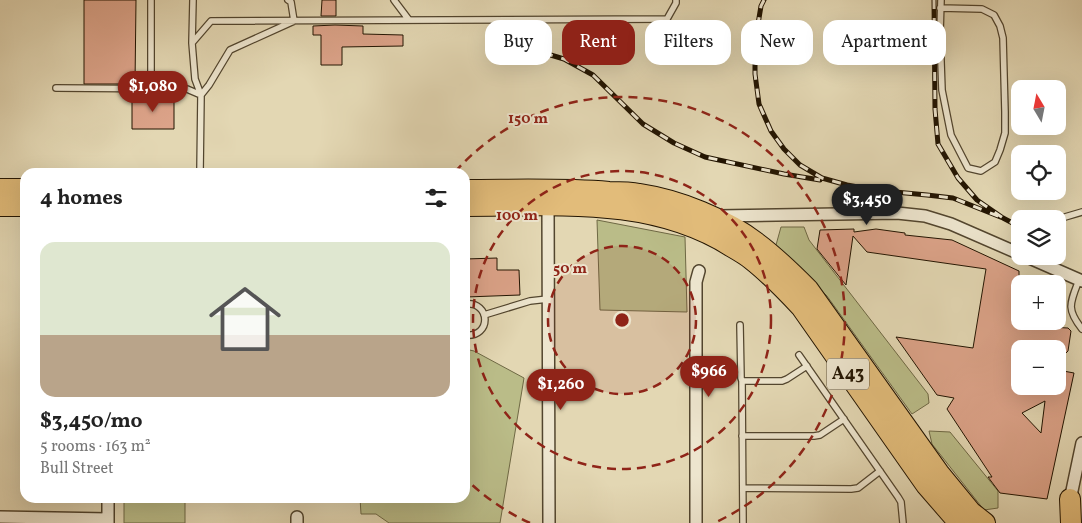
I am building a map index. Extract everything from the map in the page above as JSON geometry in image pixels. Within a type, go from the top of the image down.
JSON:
[{"type":"highway","points":[[0,188],[20,189]]},
{"type":"highway","name":"A43","points":[[470,190],[584,190],[621,201],[638,211],[672,219],[705,232],[750,258],[778,282],[801,307],[926,485],[959,523]]},
{"type":"highway","name":"A43","points":[[470,206],[602,207],[639,194],[678,203],[727,224],[756,242],[783,264],[808,289],[939,473],[971,512],[985,523]]},
{"type":"highway","points":[[0,206],[20,206]]},
{"type":"highway","points":[[1070,500],[1071,523]]},
{"type":"street","points":[[548,206],[548,523]]},
{"type":"street","points":[[712,216],[897,213],[925,216],[951,224],[1011,250]]},
{"type":"street","points":[[1046,265],[1080,280]]},
{"type":"street","points":[[696,523],[696,282],[699,271]]},
{"type":"street","points":[[1065,523],[1079,472],[1082,443]]},
{"type":"street","points":[[0,517],[108,521],[108,503]]},
{"type":"lane","points":[[151,0],[152,89]]},
{"type":"lane","points":[[193,0],[192,43],[195,79],[202,95],[200,168]]},
{"type":"lane","points":[[288,0],[291,2],[294,21]]},
{"type":"lane","points":[[394,0],[409,20]]},
{"type":"lane","points":[[192,43],[211,21],[667,19],[676,0]]},
{"type":"lane","points":[[940,8],[982,9],[994,15],[1000,26],[1005,133],[995,162],[980,171],[968,168],[951,135],[942,90],[940,34],[940,8],[941,0]]},
{"type":"lane","points":[[202,95],[230,50],[294,21]]},
{"type":"lane","points":[[56,88],[187,89],[202,95]]},
{"type":"lane","points":[[1066,217],[1082,212]]},
{"type":"lane","points":[[1080,280],[1073,296],[1070,310],[1074,320],[1082,330]]},
{"type":"lane","points":[[484,315],[530,301],[548,299]]},
{"type":"lane","points":[[470,304],[479,306],[484,315],[484,324],[480,331],[470,335]]},
{"type":"lane","points":[[740,325],[743,523]]},
{"type":"lane","points":[[799,355],[901,502],[903,523]]},
{"type":"lane","points":[[742,381],[782,381],[807,366]]},
{"type":"lane","points":[[742,436],[814,436],[844,419]]},
{"type":"lane","points":[[743,488],[851,489],[858,488],[880,471]]},
{"type":"green space","points":[[597,220],[685,237],[687,312],[600,310]]},
{"type":"green space","points":[[781,227],[804,227],[809,240],[928,394],[929,403],[912,414],[827,296],[776,245]]},
{"type":"green space","points":[[470,350],[524,378],[500,523],[389,523],[376,514],[361,514],[360,503],[470,503]]},
{"type":"green space","points":[[929,431],[950,432],[998,491],[998,508],[984,510],[932,444]]},
{"type":"green space","points":[[124,503],[185,503],[185,523],[124,523]]},
{"type":"building","points":[[84,0],[136,0],[135,84],[84,84]]},
{"type":"building","points":[[322,0],[336,0],[336,16],[321,16]]},
{"type":"building","points":[[313,26],[363,26],[363,34],[403,35],[403,46],[342,47],[342,65],[321,65],[321,35],[313,35]]},
{"type":"building","points":[[132,97],[174,97],[174,129],[132,129]]},
{"type":"building","points":[[854,229],[854,232],[876,229],[905,233],[905,235],[952,240],[1019,271],[1019,275],[1011,275],[1011,330],[1066,330],[1066,328],[1071,331],[1068,351],[1066,353],[1066,340],[1011,340],[1011,395],[1066,395],[1066,372],[1074,373],[1047,499],[1000,493],[988,477],[992,477],[947,409],[954,398],[937,395],[896,337],[973,348],[986,269],[867,252],[853,236],[846,285],[817,249],[820,230]],"holes":[[[1045,401],[1041,433],[1022,413]]]},
{"type":"building","points":[[497,258],[497,270],[519,270],[520,295],[470,297],[470,259]]},
{"type":"railway","points":[[764,0],[761,6],[755,42],[755,74],[759,104],[771,131],[784,149],[800,165],[822,178],[847,185],[874,190],[953,198],[1003,218]]},
{"type":"railway","points":[[934,0],[935,109],[938,144],[958,178],[977,200],[1011,222]]},
{"type":"railway","points":[[552,55],[564,59],[593,75],[643,124],[674,143],[705,157],[820,180]]}]
